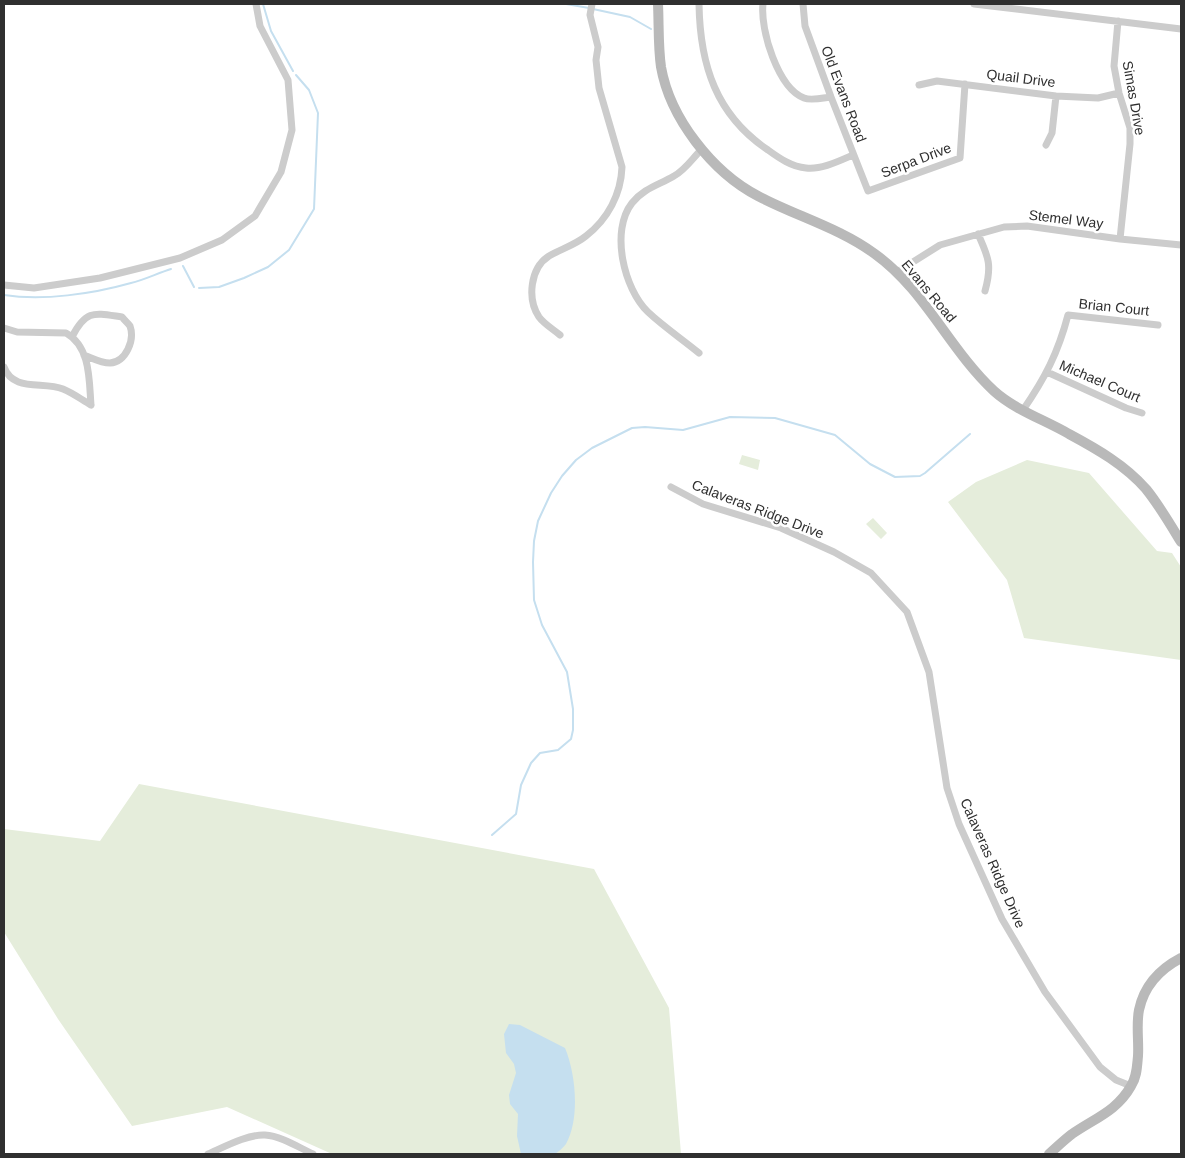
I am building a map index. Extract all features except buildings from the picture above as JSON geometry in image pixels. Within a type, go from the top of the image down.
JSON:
[{"type":"street","points":[[4,285],[34,288],[100,278],[180,258],[222,240],[256,216],[281,172],[292,130],[288,80],[260,26],[256,4]]},
{"type":"street","name":"Evans Road","points":[[658,4],[662,69],[681,121],[701,150],[739,185],[757,196],[846,237],[874,253],[897,272],[984,380],[996,392],[1024,410],[1110,456],[1146,489],[1181,540]]},
{"type":"street","points":[[699,4],[701,34],[710,78],[728,111],[748,135],[774,155],[792,165],[806,169],[818,168],[853,155]]},
{"type":"street","points":[[763,4],[762,11],[767,40],[779,70],[793,92],[806,100],[831,97]]},
{"type":"street","name":"Old Evans Road","points":[[803,4],[805,26],[868,191]]},
{"type":"street","points":[[974,4],[1181,29]]},
{"type":"street","points":[[560,335],[540,318],[537,312],[533,300],[533,276],[540,264],[548,256],[586,236],[600,222],[613,203],[622,180],[622,167],[599,88],[598,48],[591,6]]},
{"type":"street","name":"Simas Drive","points":[[1118,21],[1114,66],[1119,93],[1130,128],[1120,239]]},
{"type":"street","name":"Quail Drive","points":[[919,85],[938,82],[1056,96],[1098,98],[1119,93]]},
{"type":"street","name":"Serpa Drive","points":[[868,191],[960,158],[965,84]]},
{"type":"street","points":[[1046,145],[1052,133],[1056,96]]},
{"type":"street","points":[[699,353],[647,311],[634,292],[624,267],[620,240],[624,218],[632,203],[646,190],[682,171],[701,150]]},
{"type":"street","name":"Stemel Way","points":[[897,272],[940,245],[1004,227],[1027,226],[1181,246]]},
{"type":"street","points":[[978,234],[989,261],[985,291]]},
{"type":"street","points":[[72,337],[86,316],[100,314],[122,317],[130,326],[131,340],[127,352],[112,363],[84,355]]},
{"type":"street","name":"Brian Court","points":[[1048,372],[1061,342],[1068,315],[1158,325]]},
{"type":"street","points":[[4,328],[18,332],[66,334],[72,337],[88,365],[91,405],[62,389],[25,385],[12,380],[4,367]]},
{"type":"street","points":[[1024,410],[1048,372]]},
{"type":"street","name":"Michael Court","points":[[1048,372],[1126,408],[1142,413]]},
{"type":"street","name":"Calaveras Ridge Drive","points":[[670,488],[703,504],[782,528],[834,552],[871,573],[906,612],[929,672],[947,788],[959,824],[1002,919],[1045,992],[1100,1067],[1116,1080],[1131,1086]]},
{"type":"street","points":[[1049,1154],[1072,1134],[1107,1114],[1116,1106],[1131,1086],[1137,1069],[1139,1010],[1146,992],[1157,974],[1169,964],[1181,958]]},
{"type":"street","points":[[208,1154],[240,1140],[264,1134],[276,1137],[313,1154]]},
{"type":"green space","points":[[742,455],[760,460],[758,470],[739,464]]},
{"type":"green space","points":[[1027,460],[1089,473],[1157,551],[1172,553],[1181,567],[1181,660],[1024,638],[1007,580],[948,502],[976,482]]},
{"type":"green space","points":[[873,518],[887,533],[881,539],[866,524]]},
{"type":"green space","points":[[139,784],[594,869],[669,1008],[681,1154],[332,1154],[227,1107],[132,1126],[58,1019],[4,932],[4,829],[100,841]]},
{"type":"water","points":[[509,1024],[520,1025],[565,1048],[569,1059],[574,1083],[575,1109],[566,1144],[555,1154],[521,1154],[517,1136],[518,1114],[510,1104],[509,1095],[516,1073],[514,1064],[506,1053],[504,1034]]},
{"type":"waterway","points":[[263,4],[271,31],[293,71]]},
{"type":"waterway","points":[[566,4],[589,8]]},
{"type":"waterway","points":[[593,9],[630,17],[651,29]]},
{"type":"waterway","points":[[199,288],[219,287],[268,267],[289,250],[314,209],[318,113],[309,90],[296,75]]},
{"type":"waterway","points":[[183,266],[194,287]]},
{"type":"waterway","points":[[4,295],[51,297],[84,293],[136,282],[171,269]]},
{"type":"waterway","points":[[492,835],[516,814],[521,785],[531,763],[540,753],[558,750],[571,739],[573,709],[567,672],[542,625],[534,600],[533,562],[534,541],[538,521],[551,493],[576,460],[592,448],[632,428],[645,427],[683,430],[730,417],[775,418],[835,435],[870,464],[895,477],[920,476],[970,434]]}]
